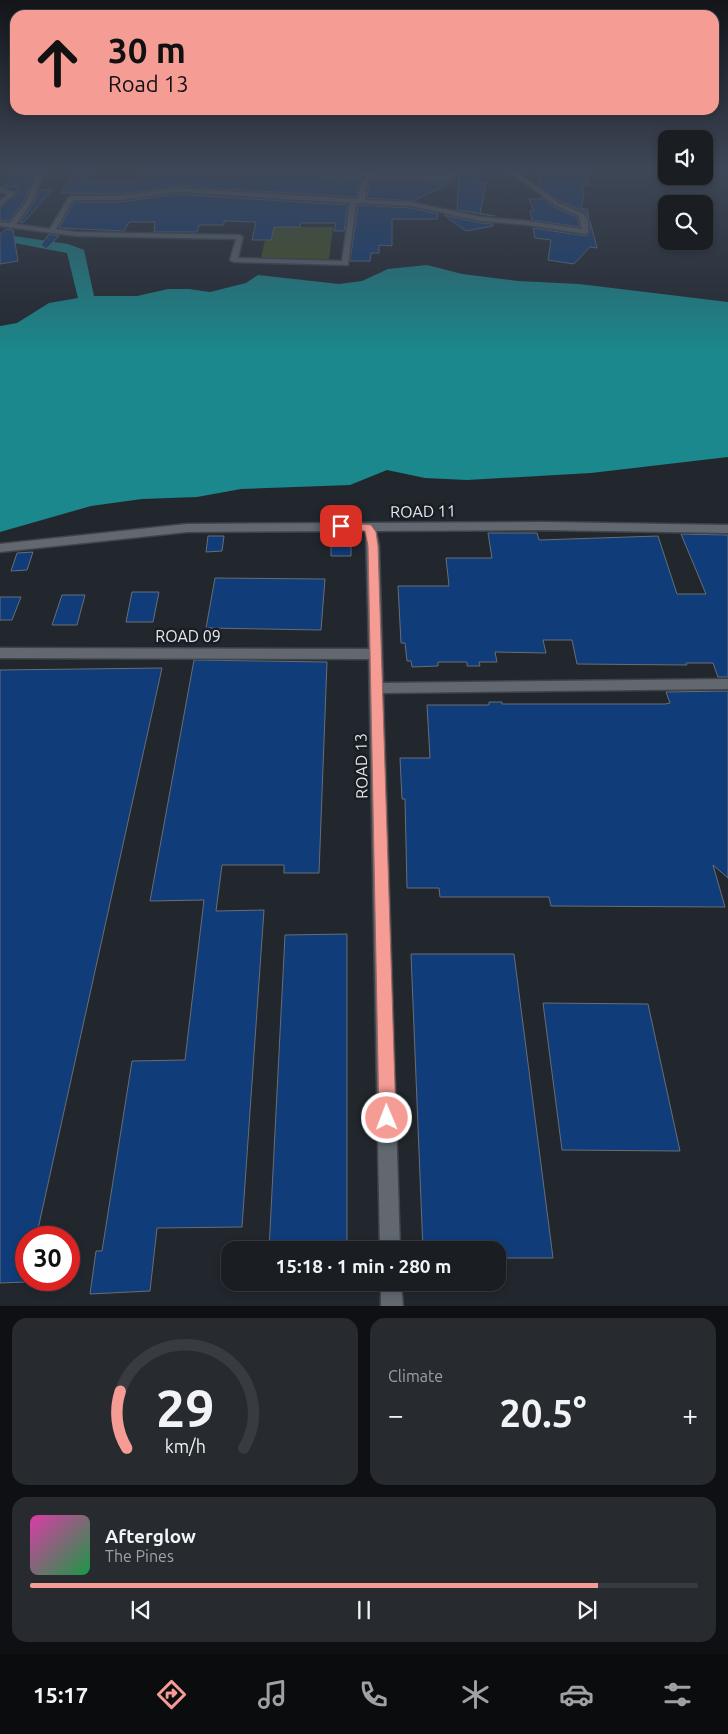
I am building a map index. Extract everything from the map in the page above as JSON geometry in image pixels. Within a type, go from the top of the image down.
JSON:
[{"type":"street","points":[[52,231],[76,234],[240,237],[234,260],[345,263],[349,231]]},
{"type":"street","name":"ROAD 11","points":[[0,548],[188,528],[543,526],[728,529]]},
{"type":"street","name":"ROAD 13","points":[[368,528],[371,532],[373,546],[390,1241]]},
{"type":"street","name":"ROAD 09","points":[[0,653],[376,654]]},
{"type":"street","points":[[377,688],[728,684]]},
{"type":"street","points":[[391,1291],[392,1306]]},
{"type":"green space","points":[[267,231],[333,231],[329,259],[261,258]]},
{"type":"water","points":[[0,234],[68,244],[84,250],[94,296],[137,296],[168,289],[210,292],[246,283],[258,275],[339,284],[362,281],[388,269],[427,265],[462,274],[518,281],[579,284],[728,302],[728,457],[591,473],[467,480],[425,478],[387,470],[350,485],[241,489],[197,497],[142,499],[91,506],[0,532],[0,326],[17,323],[49,303],[78,298],[67,253],[9,242]]},
{"type":"building","points":[[4,231],[13,231],[18,261],[0,264],[0,234]]},
{"type":"building","points":[[154,231],[197,231],[197,232]]},
{"type":"building","points":[[254,231],[273,231],[271,240],[252,240]]},
{"type":"building","points":[[354,231],[392,231],[392,246],[379,245],[379,253],[371,253],[370,261],[350,261]]},
{"type":"building","points":[[534,231],[553,231],[586,236],[593,231],[597,248],[590,247],[574,264],[548,260],[551,240],[535,238]]},
{"type":"building","points":[[49,234],[59,236],[46,249],[41,245]]},
{"type":"building","points":[[488,533],[537,533],[539,540],[658,536],[677,594],[706,594],[681,534],[728,535],[728,677],[718,677],[713,663],[686,663],[687,665],[577,664],[572,640],[543,640],[546,653],[495,652],[497,662],[479,662],[480,666],[467,666],[467,662],[438,662],[438,666],[412,667],[411,661],[407,661],[405,643],[401,643],[398,586],[449,586],[446,558],[492,558]]},
{"type":"building","points":[[208,536],[224,536],[222,551],[206,552]]},
{"type":"building","points":[[331,543],[351,543],[351,556],[331,556]]},
{"type":"building","points":[[33,552],[27,570],[11,571],[17,553]]},
{"type":"building","points":[[215,578],[325,579],[321,630],[206,628]]},
{"type":"building","points":[[132,592],[159,592],[153,622],[126,622]]},
{"type":"building","points":[[62,595],[85,595],[77,625],[52,625]]},
{"type":"building","points":[[0,597],[21,597],[12,620],[0,620]]},
{"type":"building","points":[[194,660],[327,662],[319,873],[284,873],[284,865],[222,865],[216,911],[264,910],[242,1227],[157,1228],[150,1291],[90,1294],[96,1251],[102,1251],[132,1061],[185,1060],[204,900],[150,901]]},
{"type":"building","points":[[162,668],[39,1226],[15,1226],[15,1282],[0,1283],[0,670]]},
{"type":"building","points":[[728,691],[728,878],[713,865],[725,907],[551,906],[549,897],[440,897],[439,888],[407,888],[405,799],[402,799],[400,758],[430,758],[427,705],[489,705],[489,702],[502,702],[502,704],[665,704],[670,703],[666,692]]},
{"type":"building","points":[[347,934],[347,1241],[269,1241],[285,935]]},
{"type":"building","points":[[411,954],[514,954],[553,1258],[506,1258],[506,1241],[423,1241]]},
{"type":"building","points":[[543,1003],[648,1004],[680,1151],[562,1150]]},
{"type":"route","points":[[341,526],[368,528],[373,538],[387,1118]]}]
